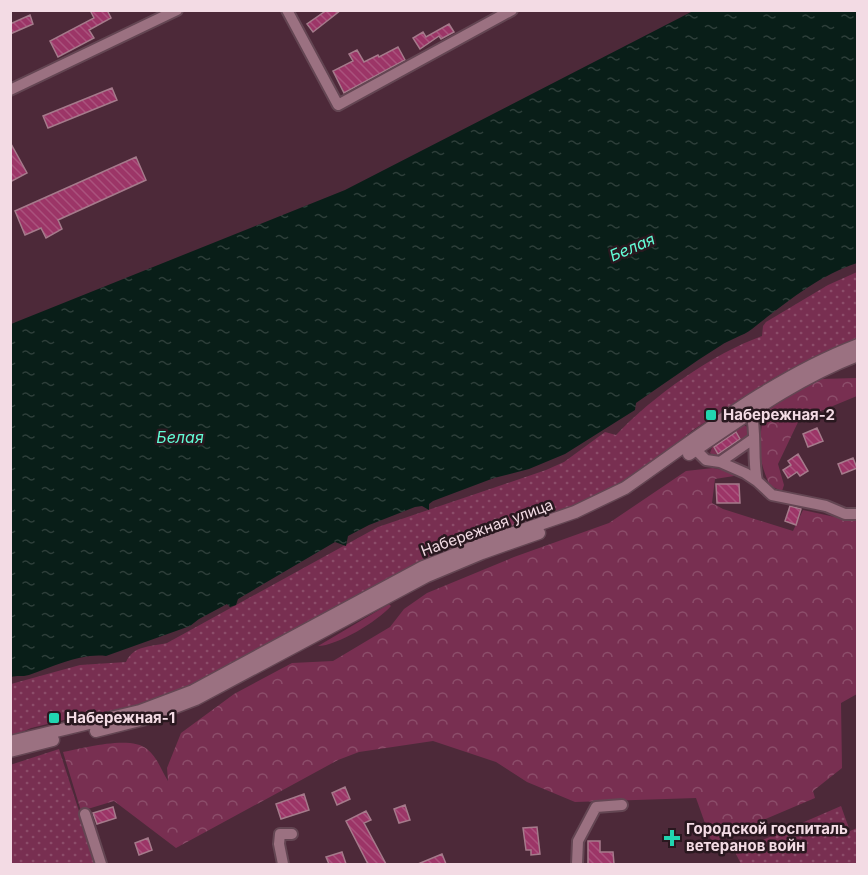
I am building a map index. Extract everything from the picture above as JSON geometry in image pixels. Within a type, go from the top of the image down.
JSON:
[{"type":"street","points":[[10,90],[177,10]]},
{"type":"street","points":[[287,10],[338,105],[512,10]]},
{"type":"street","name":"Набережная улица","points":[[10,742],[140,711],[193,691],[423,567],[555,519],[625,488],[776,384],[819,360],[858,345]]},
{"type":"street","name":"Набережная улица","points":[[10,751],[144,719],[179,706],[427,576],[482,553],[557,527],[608,505],[801,380],[858,355]]},
{"type":"street","points":[[751,412],[754,422],[753,465],[757,481]]},
{"type":"street","points":[[720,462],[753,439]]},
{"type":"street","points":[[696,450],[706,460],[720,462],[757,481],[772,495],[826,506],[845,514],[858,514]]},
{"type":"street","points":[[577,864],[578,841],[596,807],[622,805]]},
{"type":"street","points":[[85,814],[101,864]]},
{"type":"street","points":[[283,864],[279,844],[280,834],[292,834]]},
{"type":"green space","points":[[857,272],[857,340],[817,356],[772,379],[693,430],[654,461],[602,494],[191,686],[139,706],[100,716],[76,717],[31,728],[11,737],[11,684],[80,665],[126,662],[133,652],[167,643],[378,527],[564,462],[605,432],[616,435],[665,391],[704,365],[762,336],[766,322],[828,285]]},
{"type":"green space","points":[[857,378],[857,396],[799,420],[778,464],[784,485],[782,491],[770,486],[760,451],[763,416],[785,396],[820,379]]},
{"type":"green space","points":[[744,425],[749,428],[747,436],[720,455],[715,456],[710,453],[713,445]]},
{"type":"green space","points":[[713,468],[733,472],[734,476],[715,479],[712,503],[723,509],[793,531],[803,510],[844,519],[857,518],[857,694],[841,703],[842,768],[813,791],[815,798],[721,838],[716,854],[696,798],[575,802],[527,782],[496,762],[433,741],[359,752],[338,760],[176,848],[114,801],[81,811],[63,752],[106,744],[140,745],[154,756],[168,781],[167,768],[181,733],[234,694],[292,663],[333,661],[390,627],[404,609],[427,593],[514,557],[609,523],[686,471]]},
{"type":"green space","points":[[389,604],[391,606],[385,612],[357,632],[336,642],[318,646]]},
{"type":"green space","points":[[59,749],[96,864],[11,864],[10,765]]},
{"type":"green space","points":[[841,806],[850,831],[857,828],[857,864],[741,864],[735,852]]},
{"type":"water","name":"Белая","points":[[693,11],[857,11],[857,263],[829,275],[802,291],[748,331],[709,353],[636,403],[635,410],[565,454],[529,469],[494,478],[433,501],[429,504],[429,510],[422,506],[415,507],[369,525],[348,536],[346,546],[335,542],[238,599],[236,605],[230,607],[227,604],[190,626],[106,656],[86,657],[29,675],[11,677],[11,324],[345,190]]},
{"type":"building","points":[[90,10],[107,10],[111,18],[89,30],[94,38],[58,57],[50,41],[94,18]]},
{"type":"building","points":[[327,10],[341,10],[313,32],[307,24]]},
{"type":"building","points":[[30,15],[33,24],[10,34],[10,24]]},
{"type":"building","points":[[449,24],[454,32],[441,39],[439,36],[420,49],[413,38],[423,32],[426,37]]},
{"type":"building","points":[[398,47],[405,60],[344,93],[333,71],[353,61],[349,54],[357,50],[364,62]]},
{"type":"building","points":[[112,88],[117,100],[48,128],[43,116]]},
{"type":"building","points":[[10,142],[27,173],[10,182]]},
{"type":"building","points":[[136,157],[146,180],[58,220],[62,229],[46,238],[41,228],[25,235],[15,211]]},
{"type":"building","points":[[817,428],[823,441],[808,447],[803,434]]},
{"type":"building","points":[[736,432],[740,439],[718,454],[714,447]]},
{"type":"building","points":[[798,454],[808,471],[800,476],[797,472],[788,478],[783,470],[791,465],[788,461]]},
{"type":"building","points":[[853,458],[857,468],[842,474],[838,464]]},
{"type":"building","points":[[716,484],[739,484],[740,503],[717,503]]},
{"type":"building","points":[[790,506],[801,509],[796,525],[785,521]]},
{"type":"building","points":[[345,787],[350,799],[337,805],[332,793]]},
{"type":"building","points":[[304,794],[309,810],[281,819],[276,804]]},
{"type":"building","points":[[405,805],[410,820],[399,823],[394,809]]},
{"type":"building","points":[[113,807],[116,818],[97,824],[93,813]]},
{"type":"building","points":[[366,811],[371,820],[364,823],[386,864],[368,864],[346,821]]},
{"type":"building","points":[[537,827],[540,854],[531,855],[531,850],[526,850],[523,828]]},
{"type":"building","points":[[148,838],[152,850],[139,855],[135,843]]},
{"type":"building","points":[[588,841],[600,841],[600,852],[613,852],[614,864],[588,864]]},
{"type":"building","points":[[342,852],[346,864],[329,864],[326,857]]},
{"type":"building","points":[[442,854],[446,864],[418,864]]},
{"type":"place","name":"Набережная-2","points":[[711,415]]},
{"type":"place","name":"Набережная-1","points":[[54,718]]},
{"type":"place","name":"Городской госпиталь ветеранов войн","points":[[672,838]]}]
